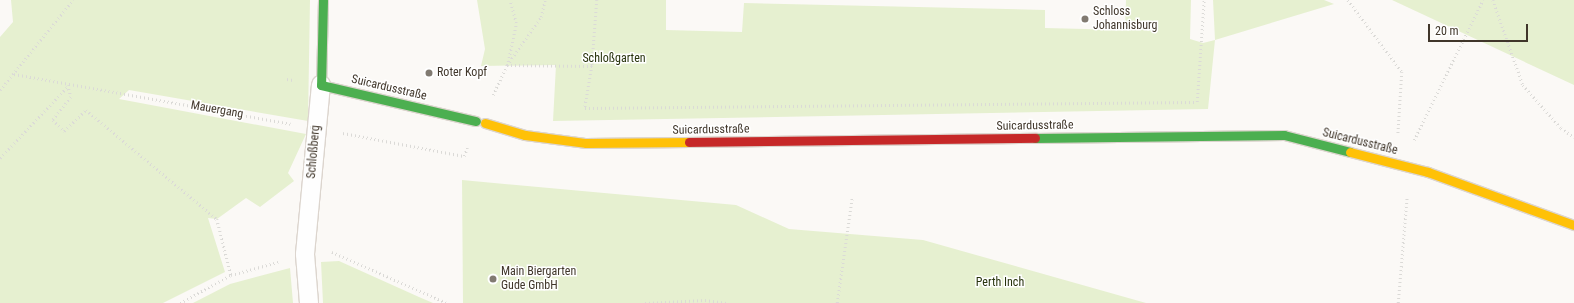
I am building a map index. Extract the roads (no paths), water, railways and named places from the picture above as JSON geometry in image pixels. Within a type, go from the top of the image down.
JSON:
[{"type":"street","name":"Schloßberg","points":[[321,85],[324,0]]},
{"type":"street","name":"Suicardusstraße","points":[[321,85],[480,122],[525,135],[586,143],[1284,135],[1396,162],[1574,225]]},
{"type":"lane","name":"Schloßberg","points":[[308,303],[305,254],[321,85]]},
{"type":"place","name":"Schloss Johannisburg","points":[[1085,19]]},
{"type":"place","name":"Roter Kopf","points":[[429,73]]},
{"type":"place","name":"Main Biergarten Gude GmbH","points":[[493,279]]},
{"type":"park label","name":"Schloßgarten","points":[[614,59]]},
{"type":"park label","name":"Perth Inch","points":[[1000,283]]}]
